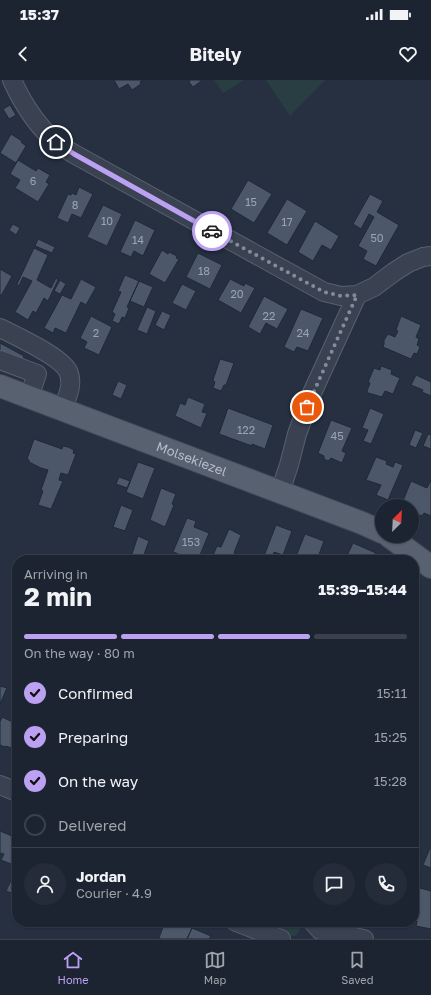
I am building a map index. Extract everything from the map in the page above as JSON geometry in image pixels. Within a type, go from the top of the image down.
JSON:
[{"type":"main road","name":"Molsekiezel","points":[[0,386],[375,529]]},
{"type":"main road","points":[[398,543],[415,555]]},
{"type":"main road","points":[[419,558],[431,567]]},
{"type":"street","points":[[12,80],[24,104],[56,142],[74,154],[324,292],[341,296],[357,295],[374,287],[408,263],[431,256]]},
{"type":"street","points":[[280,492],[297,434],[312,393],[357,295]]},
{"type":"street","points":[[0,328],[46,352],[68,371],[70,384],[67,399],[62,410]]},
{"type":"street","points":[[0,351],[32,364],[37,374],[29,397]]},
{"type":"street","points":[[0,360],[37,374]]},
{"type":"street","points":[[0,785],[12,790]]},
{"type":"street","points":[[242,929],[281,939]]},
{"type":"street","points":[[314,930],[364,939]]},
{"type":"green space","points":[[214,80],[244,80],[223,93]]},
{"type":"green space","points":[[266,80],[325,80],[290,116]]},
{"type":"green space","points":[[267,927],[300,927],[295,936],[288,936]]},
{"type":"building","points":[[114,80],[143,80],[140,82],[141,84],[132,90],[128,84],[119,89]]},
{"type":"building","points":[[190,80],[201,81],[193,87],[189,82]]},
{"type":"building","points":[[10,105],[16,115],[9,119],[3,109]]},
{"type":"building","points":[[11,134],[22,141],[21,142],[26,146],[16,163],[0,153]]},
{"type":"building","points":[[18,160],[36,171],[38,168],[50,175],[46,182],[49,184],[38,202],[15,188],[20,180],[10,174]]},
{"type":"building","points":[[248,180],[272,194],[254,223],[231,209]]},
{"type":"building","points":[[79,187],[93,194],[81,218],[72,214],[68,223],[57,218],[68,194],[71,195],[72,193],[76,195]]},
{"type":"building","points":[[370,194],[383,201],[377,212],[399,225],[376,266],[363,259],[367,251],[358,246],[374,217],[369,214],[361,229],[353,224]]},
{"type":"building","points":[[287,199],[307,211],[287,245],[267,233]]},
{"type":"building","points":[[103,205],[122,214],[107,246],[87,237]]},
{"type":"building","points":[[135,220],[155,230],[143,256],[134,251],[131,257],[120,252]]},
{"type":"building","points":[[315,221],[339,236],[331,250],[322,245],[313,261],[298,252]]},
{"type":"building","points":[[13,224],[20,228],[16,235],[9,230]]},
{"type":"building","points":[[38,239],[55,247],[52,253],[35,246]]},
{"type":"building","points":[[34,248],[48,255],[37,280],[51,288],[56,278],[58,280],[48,301],[44,298],[36,313],[33,311],[28,320],[15,312],[32,281],[23,277],[19,286],[17,284]]},
{"type":"building","points":[[162,250],[168,254],[169,252],[177,256],[176,258],[179,259],[165,283],[149,274]]},
{"type":"building","points":[[198,253],[222,265],[210,289],[186,277]]},
{"type":"building","points":[[0,269],[12,276],[1,296],[0,295]]},
{"type":"building","points":[[125,275],[139,281],[127,307],[129,308],[125,318],[122,317],[119,324],[112,321],[115,314],[112,312],[121,292],[118,291]]},
{"type":"building","points":[[81,279],[96,287],[86,305],[81,302],[66,333],[55,328],[53,333],[44,328],[62,295],[71,299]]},
{"type":"building","points":[[230,279],[244,286],[245,283],[255,288],[241,313],[218,300]]},
{"type":"building","points":[[60,280],[66,284],[60,294],[54,291]]},
{"type":"building","points":[[139,281],[153,287],[144,307],[130,301]]},
{"type":"building","points":[[182,284],[196,291],[186,310],[172,303]]},
{"type":"building","points":[[264,296],[288,309],[277,329],[266,323],[260,334],[248,327]]},
{"type":"building","points":[[147,307],[156,311],[147,334],[137,330]]},
{"type":"building","points":[[301,309],[323,318],[308,351],[297,347],[294,352],[284,347]]},
{"type":"building","points":[[162,311],[171,315],[164,330],[155,325]]},
{"type":"building","points":[[91,316],[112,327],[99,355],[84,348],[87,342],[80,338]]},
{"type":"building","points":[[401,316],[421,325],[416,337],[419,339],[417,345],[420,347],[417,354],[414,353],[411,359],[383,347],[384,340],[388,334],[395,337],[398,331],[396,330]]},
{"type":"building","points":[[0,343],[24,356],[19,370],[0,363]]},
{"type":"building","points":[[220,359],[234,363],[226,385],[224,385],[221,391],[213,388],[215,382],[213,380]]},
{"type":"building","points":[[381,366],[392,370],[391,374],[400,378],[393,394],[385,391],[382,397],[368,393],[367,391],[370,383],[368,382],[374,368],[380,370]]},
{"type":"building","points":[[416,375],[431,382],[431,396],[422,392],[423,390],[411,385]]},
{"type":"building","points":[[118,381],[127,385],[121,399],[112,395]]},
{"type":"building","points":[[188,397],[205,404],[202,412],[207,413],[201,428],[175,416],[180,403],[185,405]]},
{"type":"building","points":[[228,408],[273,425],[265,449],[219,434]]},
{"type":"building","points":[[370,408],[384,414],[371,444],[363,441],[368,430],[362,428]]},
{"type":"building","points":[[331,420],[352,428],[342,451],[346,453],[342,463],[331,458],[328,461],[324,459],[324,456],[318,453]]},
{"type":"building","points":[[415,430],[423,433],[416,448],[409,445]]},
{"type":"building","points":[[428,434],[431,435],[431,449],[423,446]]},
{"type":"building","points":[[34,439],[62,449],[63,446],[68,447],[74,450],[73,453],[76,454],[68,475],[61,473],[59,480],[63,481],[51,509],[38,505],[43,491],[41,490],[48,470],[29,462],[27,459]]},
{"type":"building","points":[[376,457],[387,461],[386,464],[393,467],[395,462],[403,465],[388,499],[376,495],[381,485],[366,480]]},
{"type":"building","points":[[138,462],[155,468],[143,499],[126,492]]},
{"type":"building","points":[[119,477],[130,481],[127,488],[116,484]]},
{"type":"building","points":[[431,480],[431,516],[424,513],[422,516],[419,515],[419,499],[404,499],[411,481],[427,488]]},
{"type":"building","points":[[161,488],[176,494],[172,504],[174,505],[165,527],[150,520]]},
{"type":"building","points":[[121,505],[133,510],[125,531],[113,527]]},
{"type":"building","points":[[187,518],[196,521],[194,527],[209,533],[200,555],[180,555],[173,552]]},
{"type":"building","points":[[276,525],[292,531],[283,555],[274,552],[273,555],[264,555]]},
{"type":"building","points":[[229,529],[241,535],[234,553],[238,555],[213,555],[217,546],[221,547]]},
{"type":"building","points":[[305,534],[324,541],[319,555],[297,554]]},
{"type":"building","points":[[138,536],[149,541],[144,555],[132,555]]},
{"type":"building","points":[[353,543],[376,553],[375,555],[347,555]]},
{"type":"building","points":[[0,686],[7,688],[0,704]]},
{"type":"building","points":[[2,717],[12,722],[12,748],[0,745],[0,722]]},
{"type":"building","points":[[0,831],[12,836],[11,864],[1,860],[4,854],[0,853]]},
{"type":"building","points":[[431,848],[431,868],[423,865]]},
{"type":"building","points":[[12,878],[12,893],[6,891]]},
{"type":"building","points":[[420,888],[431,891],[431,929],[419,927]]},
{"type":"building","points":[[163,927],[192,928],[187,939],[159,938]]},
{"type":"building","points":[[192,928],[211,936],[209,939],[187,939]]},
{"type":"way so far","points":[[212,231],[324,292],[341,296],[357,295],[340,330],[307,407]]},
{"type":"route","points":[[56,142],[74,154],[212,231]]}]
